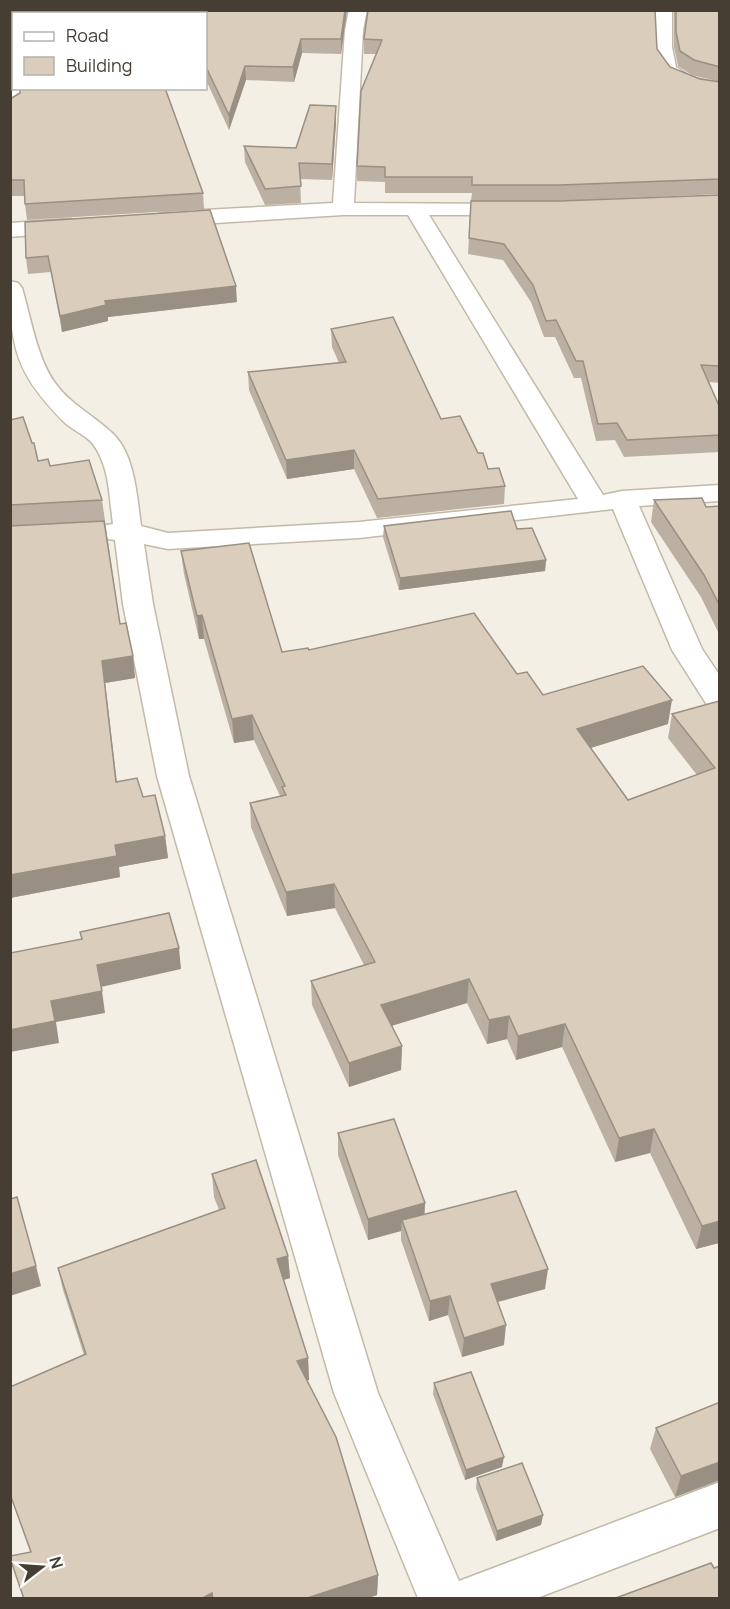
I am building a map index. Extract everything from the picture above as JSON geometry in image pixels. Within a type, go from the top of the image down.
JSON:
[{"type":"street","points":[[343,209],[354,30],[358,10]]},
{"type":"street","points":[[663,10],[664,61],[669,74],[684,84],[720,90]]},
{"type":"street","points":[[10,108],[12,90]]},
{"type":"street","points":[[414,208],[608,502],[687,650],[720,701]]},
{"type":"street","points":[[146,220],[343,209],[537,209]]},
{"type":"street","points":[[10,230],[90,225]]},
{"type":"street","points":[[10,288],[31,357],[44,386],[76,419],[103,438],[119,468],[138,604],[173,776],[356,1393],[442,1599]]},
{"type":"street","points":[[86,531],[129,532],[168,541],[359,530],[608,502],[720,493]]},
{"type":"street","points":[[476,1599],[720,1505]]},
{"type":"building","points":[[10,10],[345,10],[341,39],[301,39],[293,67],[245,66],[229,115],[207,69],[207,12],[12,12],[12,56],[10,55]]},
{"type":"building","points":[[368,10],[655,10],[657,49],[670,67],[700,79],[720,82],[720,179],[560,185],[472,185],[472,177],[385,177],[385,167],[357,166],[361,91],[382,40],[364,39]]},
{"type":"building","points":[[676,10],[720,10],[720,67],[694,60],[680,51],[676,32]]},
{"type":"building","points":[[20,90],[166,90],[203,193],[25,204],[24,180],[10,180],[10,99],[20,93]]},
{"type":"building","points":[[310,105],[336,106],[332,164],[299,163],[301,186],[265,189],[244,146],[296,148]]},
{"type":"building","points":[[720,195],[720,366],[701,365],[720,408],[720,435],[627,440],[617,423],[598,424],[583,361],[576,361],[556,320],[546,321],[533,285],[504,244],[469,238],[471,201],[560,201]]},
{"type":"building","points":[[210,210],[236,286],[105,301],[106,305],[60,316],[48,256],[26,258],[25,222]]},
{"type":"building","points":[[393,317],[441,419],[460,416],[478,453],[483,453],[488,469],[499,468],[505,486],[378,499],[354,450],[286,460],[248,372],[346,362],[331,329]]},
{"type":"building","points":[[23,417],[32,443],[34,443],[38,461],[48,459],[50,466],[89,460],[102,500],[10,505],[10,420]]},
{"type":"building","points":[[702,498],[706,507],[720,506],[720,606],[704,575],[654,500]]},
{"type":"building","points":[[511,511],[517,529],[532,528],[546,560],[400,578],[384,526]]},
{"type":"building","points":[[104,521],[120,624],[126,623],[133,656],[102,661],[116,782],[137,778],[143,797],[155,795],[165,836],[115,845],[117,856],[10,875],[10,526]]},
{"type":"building","points":[[249,543],[282,652],[308,648],[309,650],[474,613],[517,674],[527,672],[543,695],[643,666],[672,700],[577,729],[628,800],[715,768],[672,714],[720,702],[720,1221],[702,1226],[654,1129],[619,1138],[565,1024],[518,1036],[509,1016],[489,1020],[469,979],[381,1005],[402,1046],[349,1063],[311,981],[375,962],[334,884],[286,892],[250,803],[286,795],[282,787],[285,786],[252,715],[232,719],[202,615],[197,616],[181,551]]},
{"type":"building","points":[[169,913],[179,948],[97,965],[102,991],[51,1001],[55,1021],[10,1030],[10,953],[82,939],[80,932]]},
{"type":"building","points":[[394,1119],[425,1203],[368,1219],[338,1133]]},
{"type":"building","points":[[256,1160],[288,1256],[277,1259],[308,1358],[297,1361],[336,1437],[378,1575],[304,1599],[213,1599],[212,1593],[201,1599],[24,1599],[10,1558],[10,1556],[31,1552],[10,1494],[10,1387],[86,1354],[58,1268],[225,1208],[212,1174]]},
{"type":"building","points":[[516,1191],[548,1269],[491,1284],[506,1325],[464,1338],[450,1296],[430,1301],[402,1220]]},
{"type":"building","points":[[17,1197],[36,1266],[10,1274],[10,1199]]},
{"type":"building","points":[[471,1372],[504,1457],[466,1470],[434,1383]]},
{"type":"building","points":[[720,1402],[720,1462],[681,1476],[656,1428]]},
{"type":"building","points":[[522,1463],[543,1515],[497,1531],[477,1478]]},
{"type":"building","points":[[711,1563],[714,1568],[720,1566],[720,1599],[613,1599]]}]
